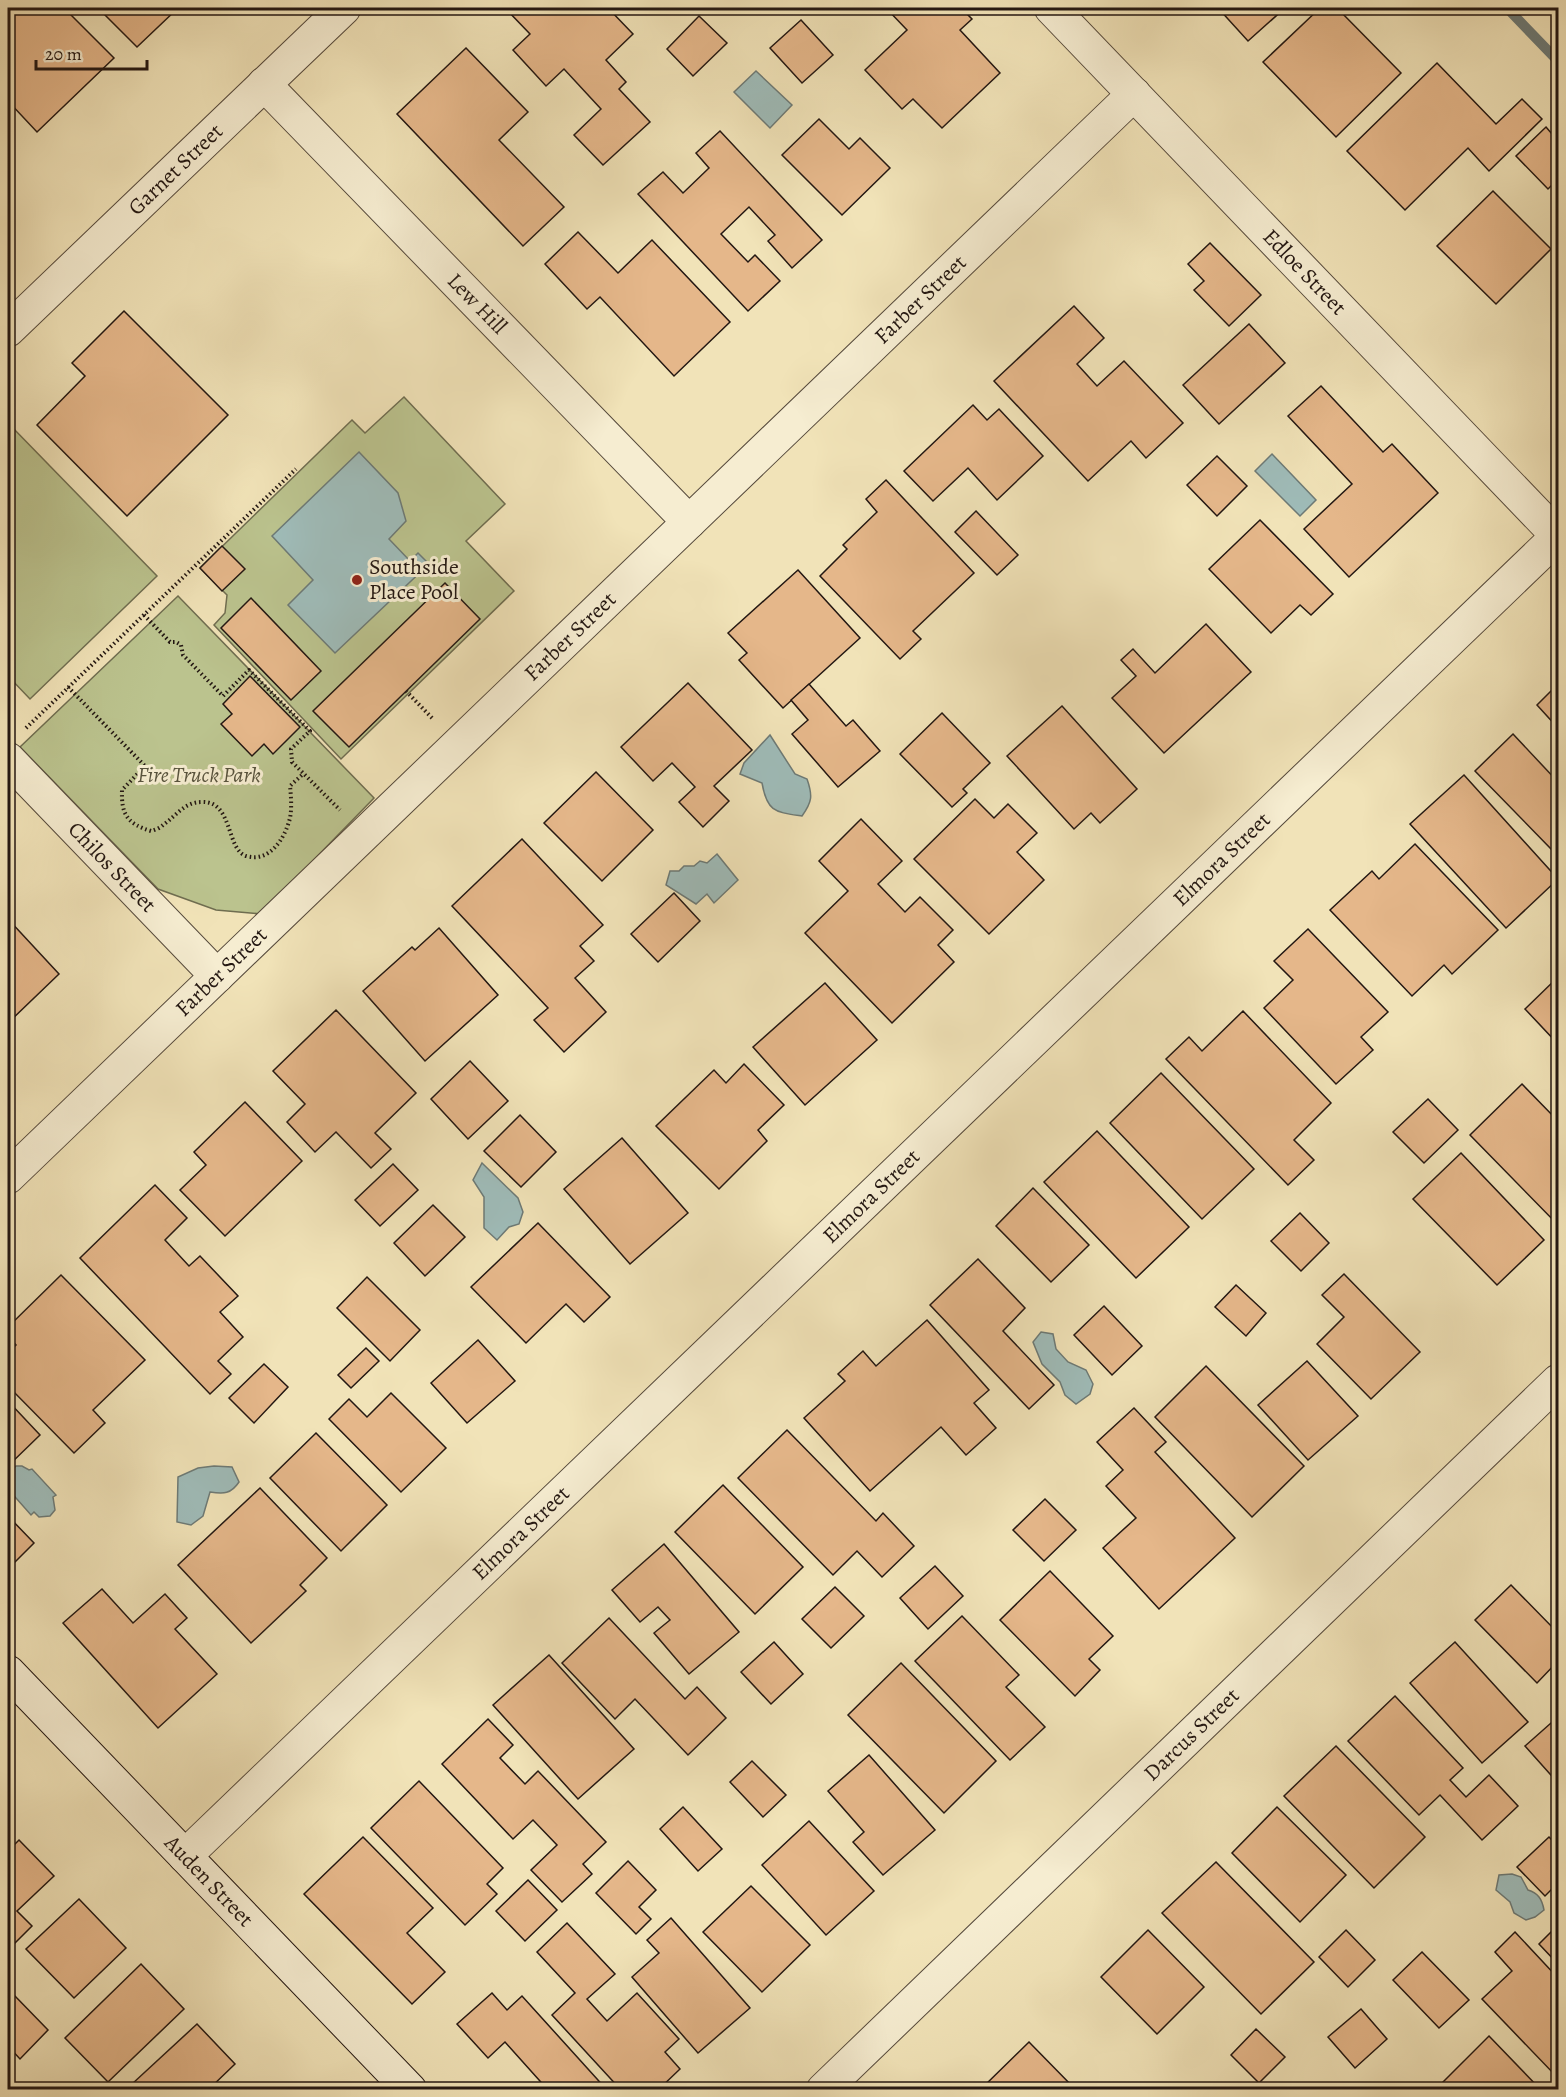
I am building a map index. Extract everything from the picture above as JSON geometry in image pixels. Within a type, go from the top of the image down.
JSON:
[{"type":"street","name":"Garnet Street","points":[[8,330],[344,8]]},
{"type":"street","name":"Edloe Street","points":[[1051,8],[1558,536]]},
{"type":"street","name":"Lew Hill","points":[[264,84],[689,522]]},
{"type":"street","name":"Farber Street","points":[[8,1177],[1134,94]]},
{"type":"street","name":"Elmora Street","points":[[185,1856],[1558,536]]},
{"type":"street","name":"Chilos Street","points":[[15,745],[217,976]]},
{"type":"street","name":"Darcus Street","points":[[823,2090],[1558,1381]]},
{"type":"street","name":"Auden Street","points":[[8,1672],[411,2090]]},
{"type":"path","points":[[15,745],[68,687],[296,469]]},
{"type":"path","points":[[144,615],[171,642],[181,645],[183,655],[223,696],[249,670],[257,677],[310,730],[291,749],[291,762],[365,834]]},
{"type":"path","points":[[68,687],[145,766],[122,790],[124,814],[133,824],[141,828],[151,831],[163,826],[188,805],[204,801],[225,816],[238,851],[257,858],[277,846],[283,836],[290,818],[290,786],[303,774]]},
{"type":"green space","name":"Southside Place Pool","points":[[404,397],[505,504],[466,541],[514,591],[341,759],[214,625],[225,613],[227,595],[200,568],[352,420],[365,433]]},
{"type":"green space","points":[[11,426],[157,576],[30,699],[8,676],[8,429]]},
{"type":"green space","name":"Fire Truck Park","points":[[178,596],[374,798],[261,914],[216,910],[158,889],[20,747]]},
{"type":"water","points":[[756,71],[792,105],[770,128],[734,92]]},
{"type":"water","points":[[359,452],[398,493],[406,521],[389,539],[410,561],[418,553],[429,564],[335,653],[288,605],[313,580],[272,536]]},
{"type":"water","points":[[1272,454],[1316,500],[1300,516],[1255,471]]},
{"type":"water","points":[[770,735],[795,774],[807,779],[810,799],[802,816],[774,809],[767,800],[762,783],[740,774],[744,763]]},
{"type":"water","points":[[717,854],[738,880],[714,903],[707,894],[696,904],[666,885],[670,871],[679,871],[684,866],[694,866],[700,861],[707,863]]},
{"type":"water","points":[[482,1163],[518,1198],[523,1212],[519,1224],[509,1227],[497,1240],[484,1228],[484,1197],[473,1180]]},
{"type":"water","points":[[1041,1332],[1053,1334],[1056,1349],[1068,1362],[1086,1370],[1093,1384],[1090,1394],[1076,1404],[1065,1395],[1060,1382],[1042,1364],[1033,1342]]},
{"type":"water","points":[[16,1466],[32,1469],[56,1495],[53,1497],[55,1510],[50,1516],[39,1517],[34,1512],[31,1515],[8,1489],[8,1474]]},
{"type":"water","points":[[232,1467],[239,1482],[227,1492],[210,1492],[203,1516],[191,1525],[177,1522],[178,1477],[198,1468]]},
{"type":"water","points":[[1512,1874],[1521,1877],[1528,1890],[1541,1900],[1544,1910],[1535,1917],[1526,1920],[1514,1913],[1510,1902],[1496,1890],[1499,1875]]},
{"type":"building","points":[[20,8],[64,8],[114,58],[37,132],[8,101],[8,20]]},
{"type":"building","points":[[98,8],[178,8],[137,47]]},
{"type":"building","points":[[505,8],[608,8],[633,34],[606,60],[626,82],[619,89],[650,122],[603,165],[574,135],[601,109],[564,69],[546,86],[513,50],[530,34]]},
{"type":"building","points":[[886,8],[961,8],[972,19],[960,30],[1000,73],[942,128],[913,99],[902,109],[865,70],[907,30]]},
{"type":"building","points":[[1218,8],[1285,8],[1248,41]]},
{"type":"building","points":[[1320,8],[1337,8],[1401,73],[1336,137],[1263,62]]},
{"type":"building","points":[[699,16],[727,43],[693,76],[667,49]]},
{"type":"building","points":[[801,20],[833,55],[802,83],[770,48]]},
{"type":"building","points":[[466,48],[528,112],[499,140],[564,207],[523,246],[397,114]]},
{"type":"building","points":[[1437,63],[1496,124],[1522,99],[1542,119],[1489,171],[1468,148],[1405,210],[1347,151]]},
{"type":"building","points":[[819,119],[849,149],[860,138],[890,168],[842,215],[782,155]]},
{"type":"building","points":[[1546,127],[1558,141],[1558,179],[1548,189],[1516,156]]},
{"type":"building","points":[[720,131],[822,240],[792,268],[768,241],[775,235],[749,207],[721,234],[748,262],[755,255],[780,281],[748,311],[638,194],[663,172],[683,193],[709,168],[696,153]]},
{"type":"building","points":[[1493,191],[1551,249],[1496,304],[1437,246]]},
{"type":"building","points":[[578,232],[618,273],[652,240],[730,322],[674,376],[600,297],[587,309],[545,264]]},
{"type":"building","points":[[1210,243],[1261,295],[1229,326],[1194,290],[1204,281],[1188,264]]},
{"type":"building","points":[[1074,306],[1104,338],[1077,364],[1097,386],[1124,361],[1183,423],[1146,458],[1131,441],[1088,481],[994,381]]},
{"type":"building","points":[[124,311],[228,415],[127,516],[37,425],[85,376],[72,363]]},
{"type":"building","points":[[1249,324],[1285,363],[1219,424],[1183,385]]},
{"type":"building","points":[[1321,386],[1383,452],[1392,444],[1438,493],[1349,577],[1304,529],[1352,484],[1288,416]]},
{"type":"building","points":[[973,405],[987,420],[999,409],[1043,456],[997,500],[968,468],[933,501],[904,471]]},
{"type":"building","points":[[1217,456],[1247,486],[1217,516],[1187,485]]},
{"type":"building","points":[[886,480],[974,573],[913,631],[921,639],[900,659],[820,576],[847,549],[843,545],[877,512],[866,499]]},
{"type":"building","points":[[976,511],[1018,555],[997,575],[955,532]]},
{"type":"building","points":[[1260,520],[1333,594],[1311,615],[1300,605],[1271,633],[1209,569]]},
{"type":"building","points":[[222,546],[245,569],[222,591],[200,568]]},
{"type":"building","points":[[798,570],[860,638],[783,708],[739,660],[747,653],[728,633]]},
{"type":"building","points":[[445,583],[480,619],[349,747],[313,711]]},
{"type":"building","points":[[251,598],[321,671],[291,700],[221,628]]},
{"type":"building","points":[[1206,624],[1251,672],[1164,753],[1112,698],[1136,676],[1121,660],[1133,649],[1155,673]]},
{"type":"building","points":[[250,676],[300,727],[273,754],[264,744],[252,756],[221,724],[232,714],[223,704]]},
{"type":"building","points":[[688,683],[752,750],[714,786],[729,801],[703,827],[679,802],[695,787],[672,763],[653,781],[621,747]]},
{"type":"building","points":[[809,684],[846,726],[853,720],[880,751],[838,787],[792,734],[808,720],[791,700]]},
{"type":"building","points":[[1558,684],[1558,728],[1537,705]]},
{"type":"building","points":[[1062,706],[1137,789],[1100,823],[1091,813],[1074,829],[1007,756]]},
{"type":"building","points":[[942,713],[990,763],[963,789],[967,793],[952,807],[900,754]]},
{"type":"building","points":[[1513,734],[1558,782],[1558,849],[1555,853],[1475,771]]},
{"type":"building","points":[[596,772],[653,830],[602,881],[544,823]]},
{"type":"building","points":[[1464,775],[1558,879],[1506,928],[1410,824]]},
{"type":"building","points":[[975,799],[994,818],[1008,804],[1037,833],[1017,852],[1044,880],[989,934],[914,859]]},
{"type":"building","points":[[861,819],[902,861],[878,884],[905,912],[920,897],[953,930],[938,945],[954,962],[892,1023],[805,933],[848,891],[819,861]]},
{"type":"building","points":[[522,839],[603,925],[580,946],[594,961],[575,978],[606,1012],[564,1052],[534,1020],[548,1008],[452,906]]},
{"type":"building","points":[[1415,844],[1498,930],[1452,974],[1444,965],[1412,996],[1330,910],[1372,871],[1379,879]]},
{"type":"building","points":[[674,893],[700,921],[658,962],[631,934]]},
{"type":"building","points":[[8,919],[59,974],[8,1023]]},
{"type":"building","points":[[439,928],[498,995],[425,1061],[363,991],[412,947],[415,950]]},
{"type":"building","points":[[1308,929],[1388,1012],[1361,1037],[1373,1050],[1336,1084],[1264,1008],[1293,980],[1274,961]]},
{"type":"building","points":[[1558,977],[1558,1044],[1525,1009]]},
{"type":"building","points":[[825,983],[877,1040],[805,1105],[753,1047]]},
{"type":"building","points":[[336,1010],[416,1093],[375,1133],[391,1149],[371,1168],[336,1132],[315,1152],[287,1122],[305,1104],[273,1071]]},
{"type":"building","points":[[1243,1011],[1331,1103],[1294,1140],[1314,1160],[1288,1185],[1166,1059],[1189,1037],[1202,1051]]},
{"type":"building","points":[[470,1061],[508,1101],[468,1139],[431,1099]]},
{"type":"building","points":[[744,1064],[784,1105],[758,1130],[767,1141],[719,1189],[656,1126],[714,1070],[726,1083]]},
{"type":"building","points":[[1161,1073],[1254,1169],[1202,1219],[1110,1123]]},
{"type":"building","points":[[1522,1084],[1558,1121],[1558,1225],[1470,1135]]},
{"type":"building","points":[[1428,1099],[1458,1130],[1424,1163],[1393,1132]]},
{"type":"building","points":[[245,1102],[302,1161],[225,1236],[180,1190],[206,1165],[194,1152]]},
{"type":"building","points":[[520,1115],[556,1152],[521,1187],[484,1151]]},
{"type":"building","points":[[1097,1131],[1189,1227],[1136,1278],[1044,1182]]},
{"type":"building","points":[[622,1138],[688,1213],[630,1264],[564,1189]]},
{"type":"building","points":[[1461,1153],[1544,1240],[1497,1285],[1413,1199]]},
{"type":"building","points":[[393,1164],[418,1190],[380,1226],[355,1200]]},
{"type":"building","points":[[155,1185],[187,1218],[165,1240],[189,1266],[200,1256],[238,1296],[220,1312],[243,1337],[218,1361],[231,1374],[210,1394],[80,1258]]},
{"type":"building","points":[[1033,1188],[1089,1245],[1051,1282],[996,1226]]},
{"type":"building","points":[[433,1205],[465,1237],[425,1276],[394,1243]]},
{"type":"building","points":[[1300,1213],[1329,1243],[1301,1271],[1271,1241]]},
{"type":"building","points":[[538,1223],[610,1297],[584,1322],[566,1304],[526,1343],[471,1287]]},
{"type":"building","points":[[978,1259],[1025,1308],[1003,1331],[1054,1385],[1029,1409],[930,1305]]},
{"type":"building","points":[[1344,1274],[1420,1352],[1371,1399],[1317,1344],[1344,1317],[1322,1295]]},
{"type":"building","points":[[61,1275],[145,1360],[93,1410],[105,1423],[74,1453],[8,1386],[8,1353],[16,1345],[8,1336],[8,1327]]},
{"type":"building","points":[[367,1277],[420,1330],[390,1361],[337,1308]]},
{"type":"building","points":[[1236,1285],[1266,1313],[1246,1336],[1215,1307]]},
{"type":"building","points":[[1104,1306],[1142,1346],[1112,1375],[1074,1335]]},
{"type":"building","points":[[927,1320],[989,1390],[974,1403],[996,1428],[966,1455],[941,1427],[870,1491],[804,1418],[845,1381],[838,1374],[863,1351],[876,1366]]},
{"type":"building","points":[[478,1340],[515,1381],[467,1423],[431,1383]]},
{"type":"building","points":[[366,1348],[379,1361],[351,1388],[338,1375]]},
{"type":"building","points":[[1307,1361],[1358,1416],[1308,1460],[1258,1405]]},
{"type":"building","points":[[264,1364],[288,1387],[254,1423],[229,1398]]},
{"type":"building","points":[[1206,1366],[1304,1466],[1252,1517],[1155,1417]]},
{"type":"building","points":[[391,1393],[446,1448],[401,1492],[329,1419],[349,1399],[367,1417]]},
{"type":"building","points":[[8,1401],[40,1435],[8,1466]]},
{"type":"building","points":[[1134,1408],[1166,1442],[1155,1452],[1235,1538],[1159,1609],[1103,1548],[1136,1518],[1106,1486],[1123,1470],[1097,1442]]},
{"type":"building","points":[[787,1430],[876,1521],[883,1513],[914,1546],[882,1577],[857,1551],[833,1575],[738,1478]]},
{"type":"building","points":[[316,1433],[387,1505],[341,1551],[270,1478]]},
{"type":"building","points":[[723,1485],[803,1567],[755,1614],[675,1532]]},
{"type":"building","points":[[260,1488],[327,1558],[300,1585],[306,1591],[251,1643],[178,1565]]},
{"type":"building","points":[[1045,1499],[1076,1530],[1044,1561],[1013,1530]]},
{"type":"building","points":[[8,1516],[34,1543],[8,1569]]},
{"type":"building","points":[[664,1544],[739,1632],[689,1674],[654,1633],[670,1620],[658,1607],[640,1622],[612,1590]]},
{"type":"building","points":[[935,1566],[963,1596],[928,1629],[900,1598]]},
{"type":"building","points":[[1050,1571],[1113,1636],[1089,1659],[1100,1670],[1075,1696],[1000,1620]]},
{"type":"building","points":[[1511,1585],[1558,1633],[1558,1661],[1537,1683],[1475,1620]]},
{"type":"building","points":[[835,1587],[864,1616],[831,1648],[802,1619]]},
{"type":"building","points":[[102,1589],[133,1623],[165,1594],[187,1618],[175,1629],[217,1674],[158,1728],[63,1623]]},
{"type":"building","points":[[962,1616],[1019,1675],[1006,1687],[1045,1727],[1010,1760],[915,1661]]},
{"type":"building","points":[[609,1618],[685,1699],[697,1687],[726,1718],[688,1755],[635,1699],[615,1719],[562,1663]]},
{"type":"building","points":[[774,1642],[803,1674],[771,1704],[741,1672]]},
{"type":"building","points":[[1455,1642],[1528,1722],[1482,1763],[1410,1683]]},
{"type":"building","points":[[549,1655],[634,1749],[578,1799],[493,1705]]},
{"type":"building","points":[[901,1663],[996,1761],[944,1813],[848,1715]]},
{"type":"building","points":[[1395,1696],[1463,1768],[1450,1780],[1466,1797],[1489,1775],[1518,1806],[1482,1840],[1440,1795],[1419,1815],[1348,1741]]},
{"type":"building","points":[[488,1719],[513,1745],[500,1758],[525,1784],[538,1771],[606,1842],[583,1864],[592,1874],[562,1902],[531,1870],[557,1845],[533,1820],[513,1839],[442,1764]]},
{"type":"building","points":[[1551,1723],[1558,1732],[1558,1783],[1525,1746]]},
{"type":"building","points":[[1336,1746],[1425,1837],[1374,1888],[1284,1796]]},
{"type":"building","points":[[869,1755],[935,1830],[883,1875],[853,1842],[864,1832],[828,1791]]},
{"type":"building","points":[[752,1761],[786,1795],[763,1817],[730,1782]]},
{"type":"building","points":[[419,1781],[503,1868],[487,1884],[497,1894],[465,1925],[371,1828]]},
{"type":"building","points":[[683,1807],[722,1849],[698,1871],[660,1829]]},
{"type":"building","points":[[1277,1807],[1346,1875],[1300,1922],[1232,1853]]},
{"type":"building","points":[[809,1821],[874,1891],[826,1935],[762,1865]]},
{"type":"building","points":[[363,1837],[433,1908],[407,1933],[445,1972],[412,2004],[304,1894]]},
{"type":"building","points":[[1549,1837],[1558,1846],[1558,1883],[1545,1896],[1517,1867]]},
{"type":"building","points":[[19,1840],[54,1876],[17,1911],[32,1926],[8,1950],[8,1851]]},
{"type":"building","points":[[628,1861],[656,1890],[639,1907],[651,1919],[636,1934],[596,1893]]},
{"type":"building","points":[[1216,1862],[1314,1962],[1261,2014],[1162,1913]]},
{"type":"building","points":[[528,1880],[557,1910],[525,1941],[496,1911]]},
{"type":"building","points":[[751,1886],[810,1945],[762,1992],[703,1932]]},
{"type":"building","points":[[79,1899],[126,1948],[74,1998],[26,1949]]},
{"type":"building","points":[[671,1918],[750,2008],[698,2053],[632,1977],[659,1953],[647,1940]]},
{"type":"building","points":[[567,1923],[615,1974],[587,1999],[607,2021],[637,1993],[679,2039],[665,2052],[680,2069],[658,2090],[621,2090],[552,2015],[575,1993],[537,1952]]},
{"type":"building","points":[[1558,1925],[1558,1964],[1539,1944]]},
{"type":"building","points":[[1148,1930],[1204,1987],[1157,2034],[1101,1977]]},
{"type":"building","points":[[1346,1930],[1375,1960],[1348,1987],[1319,1957]]},
{"type":"building","points":[[1515,1932],[1558,1978],[1558,2072],[1555,2075],[1482,1999],[1512,1971],[1495,1952]]},
{"type":"building","points":[[1422,1952],[1469,2000],[1439,2028],[1393,1980]]},
{"type":"building","points":[[141,1964],[184,2009],[108,2082],[65,2038]]},
{"type":"building","points":[[492,1993],[507,2010],[522,1996],[607,2090],[548,2090],[505,2042],[488,2058],[457,2024]]},
{"type":"building","points":[[14,1995],[48,2030],[20,2059],[8,2046],[8,2001]]},
{"type":"building","points":[[1361,2009],[1387,2039],[1355,2068],[1328,2037]]},
{"type":"building","points":[[197,2024],[235,2064],[208,2090],[137,2090],[132,2084]]},
{"type":"building","points":[[1256,2029],[1285,2057],[1259,2083],[1231,2055]]},
{"type":"building","points":[[1489,2036],[1541,2090],[1444,2090],[1440,2085]]},
{"type":"building","points":[[1029,2042],[1076,2090],[980,2090]]},
{"type":"waterway","points":[[1507,8],[1558,61]]},
{"type":"place","name":"Southside Place Pool","points":[[357,580]]}]
